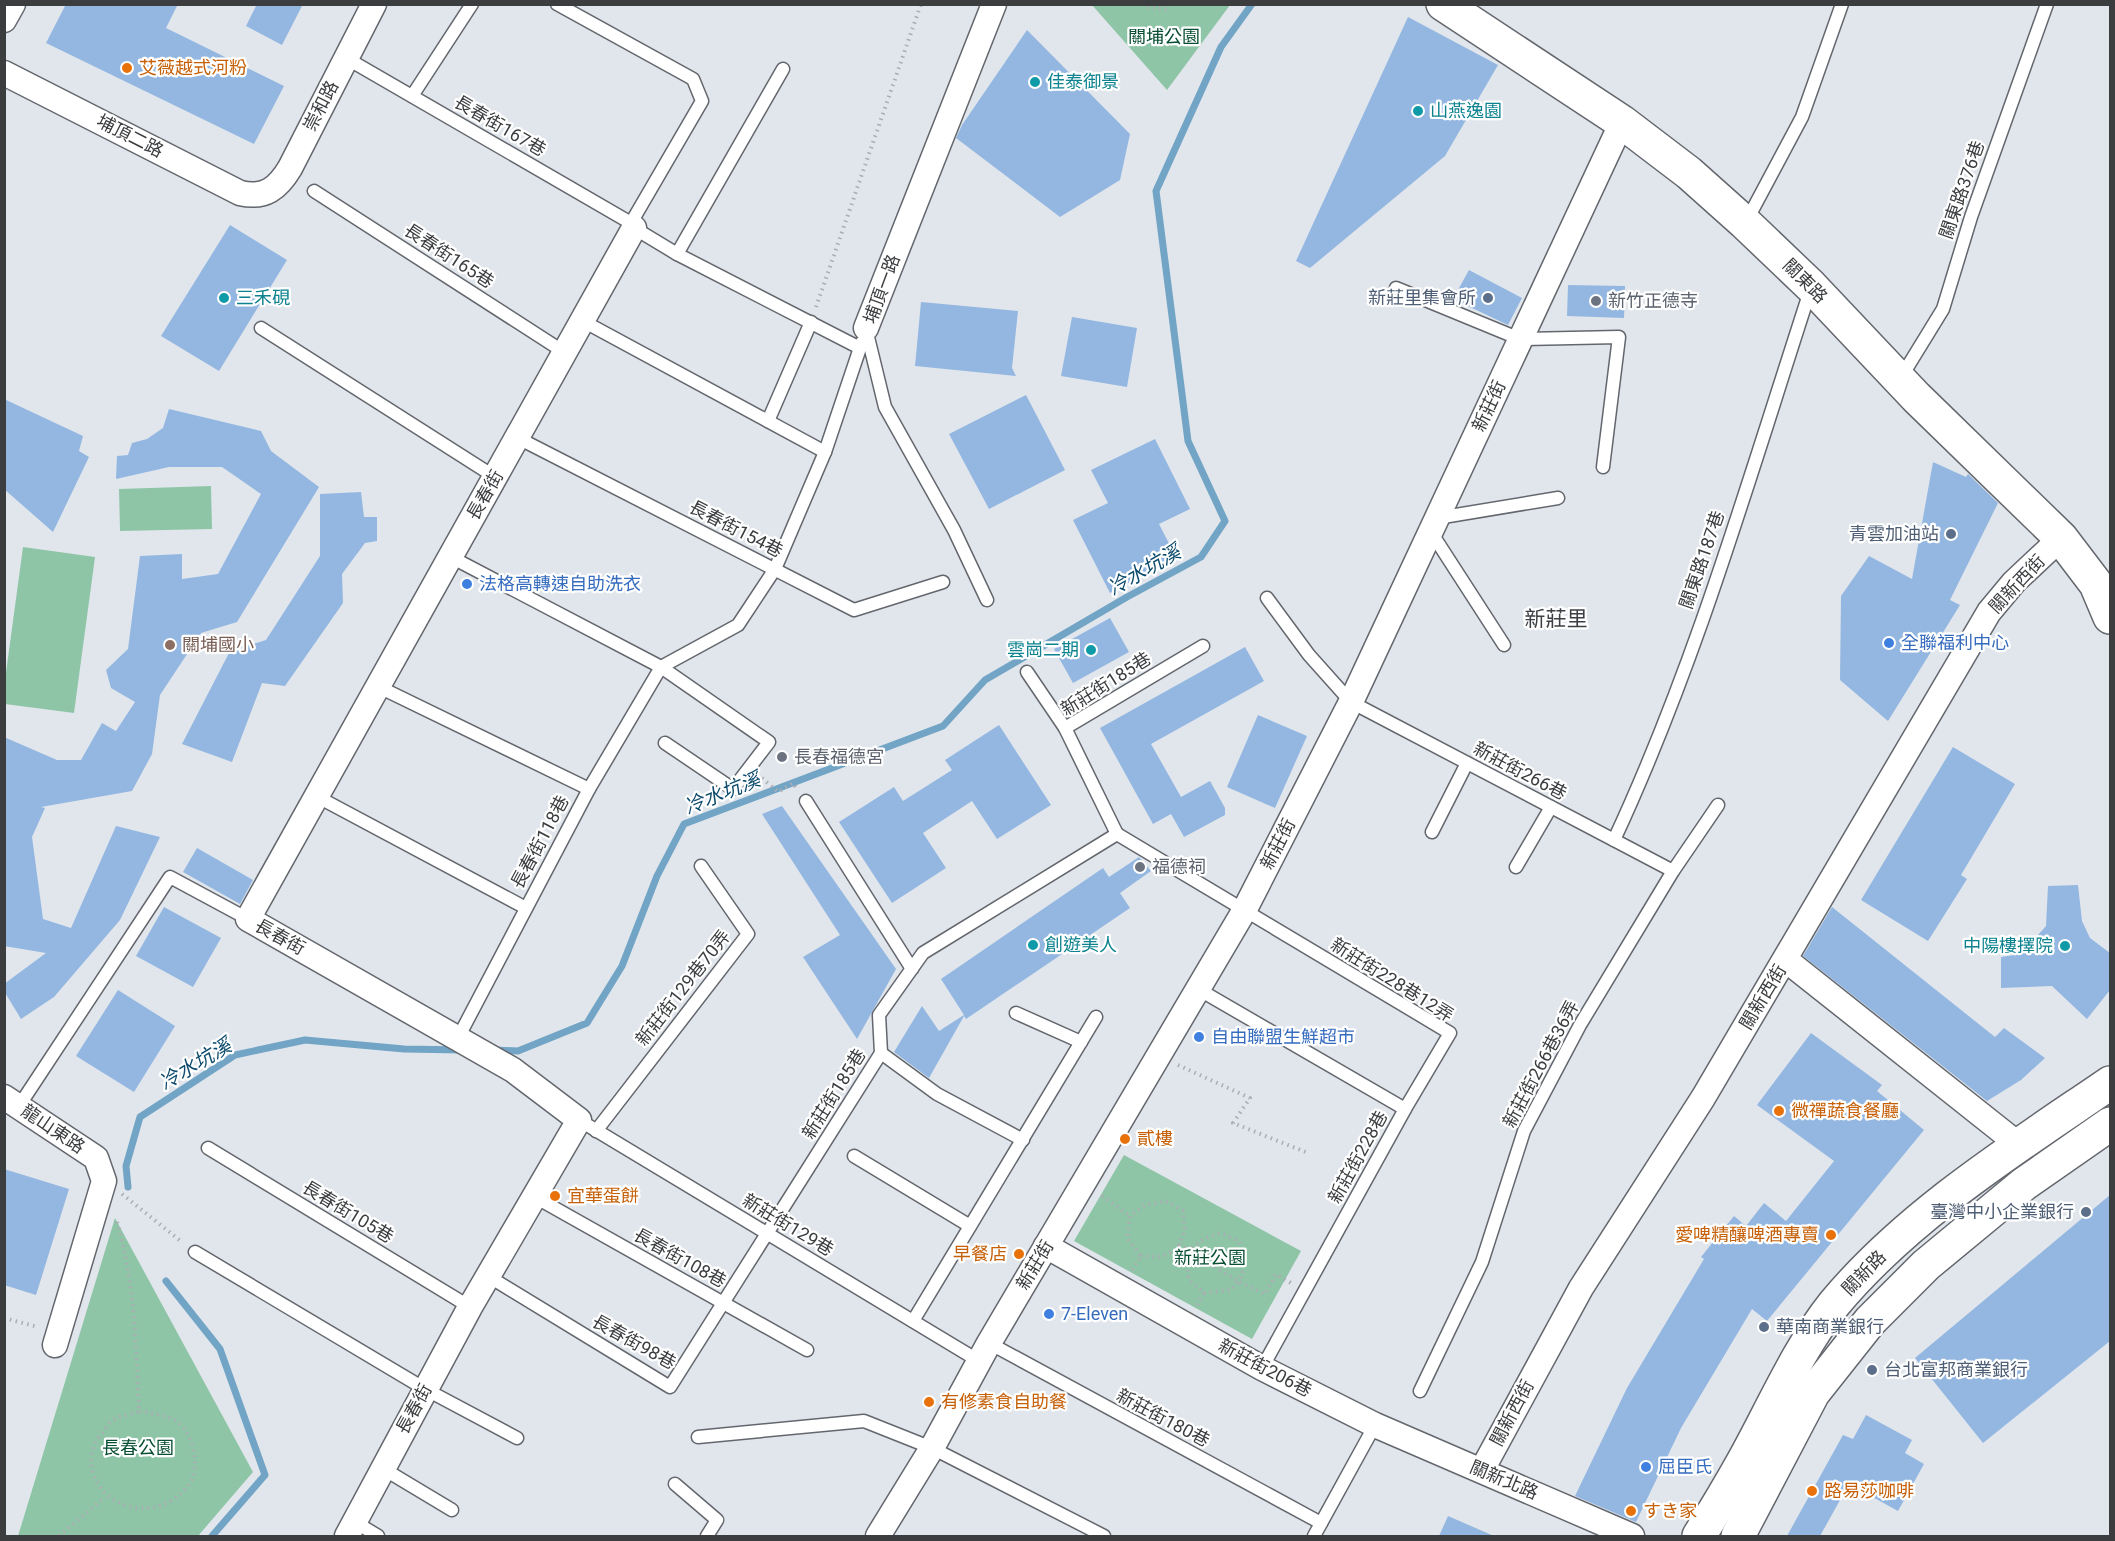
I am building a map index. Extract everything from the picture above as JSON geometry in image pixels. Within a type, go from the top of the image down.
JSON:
[{"type":"street","points":[[4,21],[13,4]]},
{"type":"street","name":"崇和路","points":[[257,194],[270,193],[280,184],[374,4]]},
{"type":"street","name":"埔頂一路","points":[[863,338],[994,4]]},
{"type":"street","name":"關東路","points":[[1443,4],[1622,122],[1689,174],[1745,223],[1811,286],[1899,380],[2061,538],[2096,584],[2110,617]]},
{"type":"street","name":"埔頂二路","points":[[4,73],[240,193],[257,194]]},
{"type":"street","name":"新莊街","points":[[878,1536],[932,1448],[984,1352],[1244,911],[1351,702],[1622,122]]},
{"type":"street","name":"長春街","points":[[351,1529],[488,1276],[536,1197],[588,1125],[513,1070],[248,919],[449,556],[518,438],[633,225]]},
{"type":"street","name":"關新西街","points":[[1482,1470],[1581,1288],[1703,1098],[1989,612],[2014,582],[2061,538]]},
{"type":"street","points":[[1786,960],[2019,1145]]},
{"type":"street","name":"關新路","points":[[1699,1536],[1743,1462],[1783,1385],[1833,1306],[1903,1234],[2019,1145],[2110,1083]]},
{"type":"street","name":"龍山東路","points":[[12,1101],[96,1158],[102,1190]]},
{"type":"street","points":[[1738,1536],[1813,1393],[1870,1321],[1926,1265],[2015,1191],[2110,1124]]},
{"type":"street","points":[[57,1339],[102,1190]]},
{"type":"street","name":"新莊街206巷","points":[[1046,1246],[1262,1368],[1375,1425]]},
{"type":"street","name":"關新北路","points":[[1375,1425],[1632,1536]]},
{"type":"lane","points":[[412,96],[472,4]]},
{"type":"lane","points":[[557,4],[693,79],[702,101],[633,225]]},
{"type":"lane","points":[[1745,223],[1802,117],[1842,4]]},
{"type":"lane","name":"關東路376巷","points":[[1899,380],[1943,309],[1971,217],[2047,4]]},
{"type":"lane","name":"長春街167巷","points":[[346,58],[633,225],[677,254],[811,322],[863,338]]},
{"type":"lane","points":[[677,254],[783,69]]},
{"type":"lane","name":"長春街165巷","points":[[314,191],[564,352]]},
{"type":"lane","name":"關東路187巷","points":[[1614,840],[1662,732],[1722,559],[1811,286]]},
{"type":"lane","points":[[1396,288],[1520,339],[1619,337],[1603,467]]},
{"type":"lane","points":[[581,320],[825,452]]},
{"type":"lane","points":[[768,421],[811,322]]},
{"type":"lane","points":[[261,328],[495,477]]},
{"type":"lane","points":[[662,667],[738,625],[776,569],[825,452],[863,338]]},
{"type":"lane","name":"埔頂一路","points":[[863,338],[885,407],[954,530],[987,600]]},
{"type":"lane","name":"長春街154巷","points":[[518,438],[854,610],[943,582]]},
{"type":"lane","points":[[1504,645],[1434,525],[1558,498]]},
{"type":"lane","points":[[449,556],[662,667],[769,742],[733,789],[665,743]]},
{"type":"lane","points":[[1267,598],[1309,655],[1351,702]]},
{"type":"lane","name":"新莊街185巷","points":[[768,1234],[881,1053],[879,1015],[923,953],[1117,834],[1065,728],[1203,646]]},
{"type":"lane","name":"長春街118巷","points":[[458,1038],[589,789],[662,667]]},
{"type":"lane","points":[[1027,672],[1065,728]]},
{"type":"lane","points":[[377,686],[589,789]]},
{"type":"lane","name":"新莊街266巷","points":[[1351,702],[1673,871]]},
{"type":"lane","points":[[1432,832],[1467,763]]},
{"type":"lane","points":[[316,796],[526,909]]},
{"type":"lane","points":[[807,801],[912,969]]},
{"type":"lane","name":"新莊街266巷36弄","points":[[1420,1391],[1482,1262],[1524,1131],[1580,1025],[1673,871],[1718,805]]},
{"type":"lane","points":[[1516,867],[1551,807]]},
{"type":"lane","points":[[1117,834],[1244,911]]},
{"type":"lane","name":"新莊街129巷70弄","points":[[588,1125],[748,934],[701,866]]},
{"type":"lane","points":[[12,1101],[170,877],[248,919]]},
{"type":"lane","name":"新莊街228巷12弄","points":[[1244,911],[1450,1033],[1405,1109]]},
{"type":"lane","name":"新莊街228巷","points":[[1198,989],[1405,1109],[1262,1368]]},
{"type":"lane","points":[[1016,1013],[1081,1042]]},
{"type":"lane","points":[[913,1321],[1096,1017]]},
{"type":"lane","points":[[881,1053],[936,1094],[1023,1140]]},
{"type":"lane","name":"新莊街129巷","points":[[588,1125],[913,1321],[984,1352]]},
{"type":"lane","name":"長春街105巷","points":[[208,1148],[470,1307]]},
{"type":"lane","points":[[854,1156],[970,1226]]},
{"type":"lane","name":"長春街108巷","points":[[536,1197],[807,1350]]},
{"type":"lane","name":"長春街98巷","points":[[488,1276],[670,1387],[768,1234]]},
{"type":"lane","points":[[195,1252],[425,1389],[517,1438]]},
{"type":"lane","name":"新莊街180巷","points":[[984,1352],[1321,1524]]},
{"type":"lane","points":[[698,1437],[864,1421],[932,1448],[1104,1536]]},
{"type":"lane","points":[[1314,1536],[1375,1425]]},
{"type":"lane","points":[[382,1468],[452,1510]]},
{"type":"lane","points":[[675,1484],[717,1520],[707,1536]]},
{"type":"lane","points":[[351,1529],[378,1536]]},
{"type":"path","points":[[811,322],[921,4]]},
{"type":"path","points":[[1142,4],[1146,8],[1166,9],[1170,4]]},
{"type":"path","points":[[768,782],[778,792],[793,783],[807,801]]},
{"type":"path","points":[[1159,1056],[1250,1098],[1233,1124],[1308,1153]]},
{"type":"path","points":[[102,1190],[195,1252]]},
{"type":"path","points":[[102,1190],[127,1254],[136,1331],[139,1411]]},
{"type":"path","points":[[1101,1196],[1130,1216]]},
{"type":"path","points":[[1166,1201],[1183,1211],[1185,1231],[1177,1249],[1160,1257],[1141,1256],[1127,1238],[1130,1216],[1145,1205],[1166,1201]]},
{"type":"path","points":[[1221,1233],[1239,1241],[1246,1259],[1244,1276],[1231,1290],[1204,1293],[1189,1280],[1187,1266],[1191,1252],[1203,1238],[1221,1233]]},
{"type":"path","points":[[1179,1244],[1239,1282],[1265,1294],[1276,1274],[1294,1285]]},
{"type":"path","points":[[1130,1273],[1141,1256]]},
{"type":"path","points":[[1193,1311],[1204,1293]]},
{"type":"path","points":[[4,1318],[57,1339]]},
{"type":"path","points":[[139,1411],[172,1418],[186,1432],[194,1450],[193,1479],[178,1501],[153,1514],[125,1512],[104,1498],[93,1476],[94,1443],[112,1421],[139,1411]]},
{"type":"path","points":[[59,1536],[104,1498]]},
{"type":"green space","name":"關埔公園","points":[[1092,5],[1230,5],[1167,90]]},
{"type":"green space","points":[[211,486],[212,529],[120,531],[119,489]]},
{"type":"green space","points":[[23,547],[95,557],[74,713],[5,704],[5,680]]},
{"type":"green space","name":"新莊公園","points":[[1124,1155],[1301,1251],[1252,1339],[1074,1241]]},
{"type":"green space","name":"長春公園","points":[[115,1218],[253,1472],[198,1536],[18,1536]]},
{"type":"building","points":[[66,4],[178,4],[166,28],[284,86],[254,144],[46,43]]},
{"type":"building","points":[[257,4],[303,4],[282,45],[246,26]]},
{"type":"building","name":"山燕逸園","points":[[1408,17],[1498,65],[1445,156],[1310,268],[1296,261]]},
{"type":"building","name":"佳泰御景","points":[[1027,30],[1130,134],[1120,180],[1060,217],[956,138],[962,125]]},
{"type":"building","name":"三禾硯","points":[[230,225],[287,260],[219,371],[161,336]]},
{"type":"building","name":"新莊里集會所","points":[[1469,270],[1522,298],[1508,325],[1453,299]]},
{"type":"building","name":"新竹正德寺","points":[[1568,285],[1625,286],[1624,318],[1567,316]]},
{"type":"building","points":[[921,302],[1018,311],[1012,368],[1016,376],[915,366]]},
{"type":"building","points":[[1072,317],[1137,328],[1127,387],[1061,376]]},
{"type":"building","points":[[1026,395],[1065,470],[989,509],[949,434]]},
{"type":"building","points":[[4,399],[83,436],[79,451],[89,457],[53,532],[4,489]]},
{"type":"building","points":[[169,409],[261,431],[271,451],[319,487],[237,622],[201,633],[160,695],[152,754],[132,791],[41,807],[45,808],[32,837],[43,919],[71,928],[116,826],[160,837],[120,920],[54,997],[21,1019],[4,991],[4,984],[46,953],[4,946],[4,737],[57,760],[81,760],[102,723],[116,731],[135,702],[111,688],[106,670],[128,649],[140,556],[182,554],[182,579],[218,574],[261,494],[222,467],[169,467],[116,479],[117,456],[128,455],[132,443],[147,439],[163,428]]},
{"type":"building","points":[[1155,439],[1190,509],[1159,524],[1177,559],[1110,593],[1073,520],[1108,503],[1091,470]]},
{"type":"building","name":"全聯福利中心","points":[[1933,462],[1966,477],[1968,474],[1998,503],[1950,600],[1960,605],[1888,721],[1840,680],[1841,596],[1869,556],[1912,579]]},
{"type":"building","points":[[361,492],[364,517],[377,517],[377,541],[365,543],[342,574],[343,603],[285,686],[262,683],[232,762],[182,744],[230,651],[266,640],[320,556],[320,494]]},
{"type":"building","name":"雲崗二期","points":[[1110,618],[1129,652],[1073,683],[1054,649]]},
{"type":"building","points":[[1245,647],[1264,681],[1151,744],[1181,797],[1210,781],[1225,808],[1225,815],[1184,837],[1171,814],[1153,824],[1100,728]]},
{"type":"building","points":[[1258,715],[1307,736],[1275,808],[1227,787]]},
{"type":"building","points":[[999,725],[1051,805],[997,839],[972,801],[923,833],[946,868],[892,903],[839,822],[894,787],[903,801],[952,770],[945,760]]},
{"type":"building","points":[[1953,747],[2015,784],[1961,875],[1967,879],[1928,941],[1861,900]]},
{"type":"building","points":[[782,806],[896,969],[857,1039],[803,957],[840,935],[762,814]]},
{"type":"building","points":[[197,848],[253,880],[240,904],[183,872]]},
{"type":"building","name":"創遊美人","points":[[1139,857],[1151,871],[1120,893],[1130,908],[966,1019],[964,1016],[929,1078],[894,1052],[922,1006],[939,1031],[964,1015],[941,979],[1103,868],[1109,877]]},
{"type":"building","name":"中陽樓擇院","points":[[2078,885],[2082,921],[2090,938],[2110,953],[2110,990],[2087,1019],[2052,986],[2001,988],[2001,957],[2021,954],[2046,926],[2048,886]]},
{"type":"building","points":[[164,907],[221,938],[193,987],[136,956]]},
{"type":"building","points":[[1832,907],[1995,1037],[2004,1028],[2045,1058],[2021,1080],[1987,1101],[1803,956]]},
{"type":"building","points":[[118,990],[175,1026],[134,1092],[76,1056]]},
{"type":"building","points":[[1811,1033],[1882,1085],[1877,1091],[1924,1130],[1767,1321],[1752,1309],[1681,1428],[1636,1522],[1575,1496],[1627,1388],[1704,1259],[1701,1257],[1734,1216],[1746,1226],[1764,1203],[1786,1221],[1834,1161],[1757,1105]]},
{"type":"building","points":[[4,1169],[69,1189],[36,1295],[4,1285]]},
{"type":"building","points":[[2110,1195],[2110,1341],[1983,1443],[1915,1358]]},
{"type":"building","points":[[1866,1415],[1912,1440],[1905,1453],[1924,1464],[1898,1511],[1849,1484],[1820,1536],[1787,1536],[1843,1435],[1853,1439]]},
{"type":"building","points":[[1448,1516],[1494,1536],[1439,1536]]},
{"type":"waterway","name":"冷水坑溪","points":[[494,1050],[518,1051],[587,1023],[622,966],[657,876],[684,824],[943,726],[985,680],[1127,597],[1201,557],[1225,521],[1188,441],[1156,191],[1221,47],[1252,4]]},
{"type":"waterway","name":"冷水坑溪","points":[[128,1187],[126,1166],[140,1117],[235,1055],[305,1040],[404,1049],[462,1050]]},
{"type":"waterway","name":"冷水坑溪","points":[[166,1281],[220,1349],[265,1475],[212,1536]]},
{"type":"place","name":"艾薇越式河粉","points":[[127,68]]},
{"type":"place","name":"佳泰御景","points":[[1035,82]]},
{"type":"place","name":"山燕逸園","points":[[1418,111]]},
{"type":"place","name":"三禾硯","points":[[224,298]]},
{"type":"place","name":"新莊里集會所","points":[[1488,298]]},
{"type":"place","name":"新竹正德寺","points":[[1596,301]]},
{"type":"place","name":"青雲加油站","points":[[1951,534]]},
{"type":"place","name":"法格高轉速自助洗衣","points":[[467,584]]},
{"type":"place","name":"全聯福利中心","points":[[1889,643]]},
{"type":"place","name":"關埔國小","points":[[170,645]]},
{"type":"place","name":"雲崗二期","points":[[1091,650]]},
{"type":"place","name":"長春福德宮","points":[[782,757]]},
{"type":"place","name":"福德祠","points":[[1140,867]]},
{"type":"place","name":"創遊美人","points":[[1033,945]]},
{"type":"place","name":"中陽樓擇院","points":[[2065,946]]},
{"type":"place","name":"自由聯盟生鮮超市","points":[[1199,1037]]},
{"type":"place","name":"微禪蔬食餐廳","points":[[1779,1111]]},
{"type":"place","name":"貳樓","points":[[1125,1139]]},
{"type":"place","name":"宜華蛋餅","points":[[555,1196]]},
{"type":"place","name":"臺灣中小企業銀行","points":[[2086,1212]]},
{"type":"place","name":"愛啤精釀啤酒專賣","points":[[1831,1235]]},
{"type":"place","name":"早餐店","points":[[1019,1254]]},
{"type":"place","name":"7-Eleven","points":[[1049,1314]]},
{"type":"place","name":"華南商業銀行","points":[[1764,1327]]},
{"type":"place","name":"台北富邦商業銀行","points":[[1872,1370]]},
{"type":"place","name":"有修素食自助餐","points":[[929,1402]]},
{"type":"place","name":"屈臣氏","points":[[1646,1467]]},
{"type":"place","name":"路易莎咖啡","points":[[1812,1491]]},
{"type":"place","name":"すき家","points":[[1631,1511]]},
{"type":"district","name":"新莊里","points":[[1556,619]]}]
